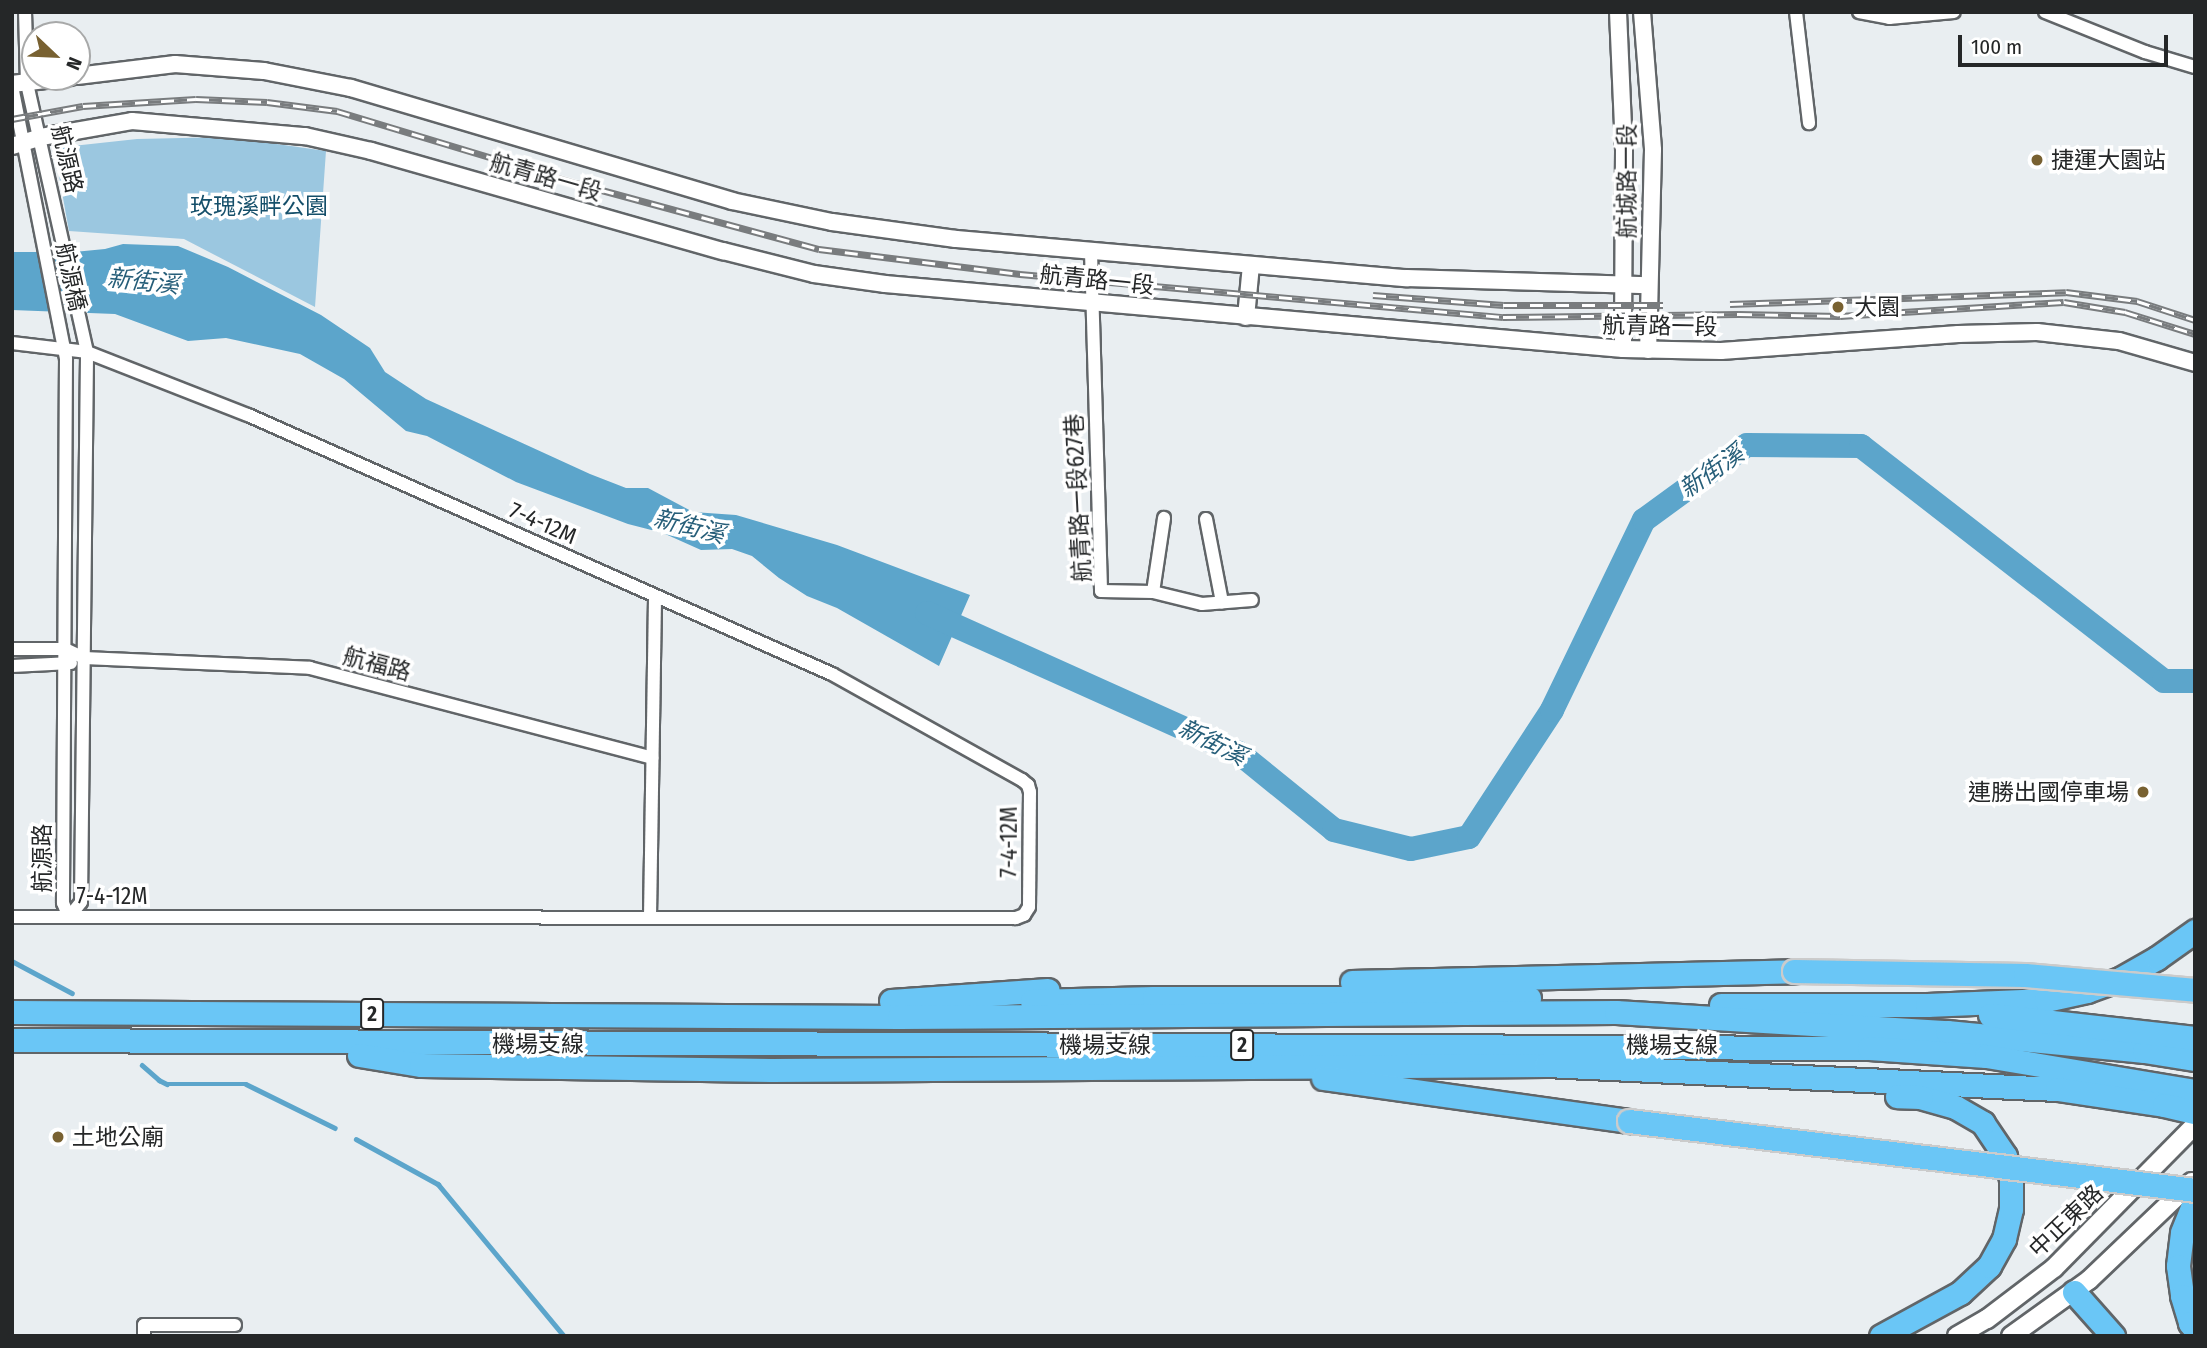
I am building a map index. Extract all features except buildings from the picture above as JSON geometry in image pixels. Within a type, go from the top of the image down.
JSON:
[{"type":"highway","points":[[732,1016],[809,1002],[891,1001],[1480,997],[1727,1005],[1999,1004],[2046,1000],[2087,991],[2120,979],[2157,958],[2195,931]]},
{"type":"highway","points":[[891,1001],[1005,991],[1794,971],[2025,975],[2195,990]]},
{"type":"highway","points":[[1886,1005],[2195,1038]]},
{"type":"highway","name":"機場支線","points":[[12,1012],[732,1016],[1616,1012],[1947,1032],[2144,1051],[2195,1059]]},
{"type":"highway","name":"機場支線","points":[[12,1040],[1856,1047],[1986,1056],[2195,1091]]},
{"type":"highway","points":[[286,1043],[421,1065],[772,1070],[1546,1065],[2057,1089],[2195,1112]]},
{"type":"highway","points":[[1272,1068],[1304,1076],[1629,1121],[2195,1190]]},
{"type":"highway","points":[[1699,1074],[1754,1086],[1921,1097],[1955,1107],[1983,1123],[1996,1140],[2011,1179],[2011,1209],[2004,1239],[1989,1266],[1960,1293],[1881,1336]]},
{"type":"highway","points":[[2195,1200],[2182,1233],[2178,1266],[2185,1305],[2195,1329]]},
{"type":"highway","points":[[2074,1292],[2113,1336]]},
{"type":"main road","name":"中正東路","points":[[1957,1336],[1996,1312],[2054,1268],[2195,1125]]},
{"type":"main road","points":[[2011,1336],[2074,1292],[2132,1242],[2195,1179]]},
{"type":"main road","points":[[2054,1268],[2074,1292]]},
{"type":"street","name":"航源路","points":[[25,12],[17,85],[18,145],[41,232]]},
{"type":"street","name":"航城路一段","points":[[1618,12],[1624,151],[1623,349]]},
{"type":"street","name":"航城路一段","points":[[1642,12],[1653,150],[1648,350]]},
{"type":"street","points":[[1796,12],[1809,123]]},
{"type":"street","points":[[1858,12],[1889,18],[1954,12]]},
{"type":"street","points":[[2045,12],[2145,52],[2195,67]]},
{"type":"street","name":"航青路一段","points":[[91,74],[175,64],[264,71],[351,88],[732,201],[787,213],[956,239],[1406,278],[1648,285]]},
{"type":"street","name":"航源路","points":[[17,85],[41,136],[61,231]]},
{"type":"street","name":"航青路一段","points":[[18,145],[41,136],[132,121],[305,136],[371,151],[814,274],[885,284],[1623,349],[1721,351],[1958,334],[2037,332],[2119,341],[2195,363]]},
{"type":"street","name":"航源橋","points":[[61,231],[81,328]]},
{"type":"street","name":"航源橋","points":[[41,232],[61,330]]},
{"type":"street","name":"航青路一段627巷","points":[[1091,252],[1101,591],[1153,592],[1202,604],[1252,600]]},
{"type":"street","points":[[1246,317],[1251,265]]},
{"type":"street","name":"航源路","points":[[61,330],[64,351],[63,903],[69,917],[82,902],[87,352],[81,328]]},
{"type":"street","name":"7-4-12M","points":[[12,343],[87,352],[248,415],[832,674],[1028,785],[1029,907],[1024,915],[1016,918],[12,917]]},
{"type":"street","points":[[1153,592],[1164,518]]},
{"type":"street","points":[[1206,519],[1222,603]]},
{"type":"street","points":[[650,917],[654,596]]},
{"type":"street","name":"航福路","points":[[12,649],[65,649],[84,658],[310,668],[652,758]]},
{"type":"street","name":"航福路","points":[[12,666],[64,666],[84,658]]},
{"type":"street","points":[[144,1336],[144,1325],[235,1325]]},
{"type":"green space","name":"玫瑰溪畔公園","points":[[227,137],[326,151],[315,307],[184,239],[69,231],[54,148],[137,139]]},
{"type":"water","points":[[123,244],[178,246],[228,267],[321,315],[370,348],[385,372],[426,399],[590,474],[626,488],[648,488],[693,512],[736,515],[837,545],[970,595],[939,666],[837,608],[807,596],[752,556],[732,549],[701,550],[663,533],[628,524],[516,482],[427,436],[406,431],[344,379],[300,354],[226,338],[188,341],[115,314],[12,310],[12,252],[74,252]]},
{"type":"waterway","name":"新街溪","points":[[927,613],[1239,753],[1334,830],[1411,849],[1469,837],[1552,710],[1644,520],[1747,445],[1861,446],[2164,681],[2195,681]]},
{"type":"waterway","points":[[12,961],[72,993]]},
{"type":"waterway","points":[[142,1065],[167,1084],[246,1084],[335,1128]]},
{"type":"waterway","points":[[356,1139],[438,1184],[564,1336]]},
{"type":"railway","points":[[12,119],[83,106],[196,99],[267,102],[337,111],[576,183],[819,249],[1020,274],[1503,317],[1739,314],[1840,316],[2064,302],[2125,312],[2195,334]]},
{"type":"railway","points":[[1730,304],[2066,292],[2137,301],[2195,320]]},
{"type":"railway","points":[[1373,295],[1504,305],[1663,305]]},
{"type":"place","name":"捷運大園站","points":[[2037,160]]},
{"type":"place","name":"大園","points":[[1838,307]]},
{"type":"place","name":"連勝出國停車場","points":[[2143,792]]},
{"type":"place","name":"土地公廟","points":[[58,1137]]}]
